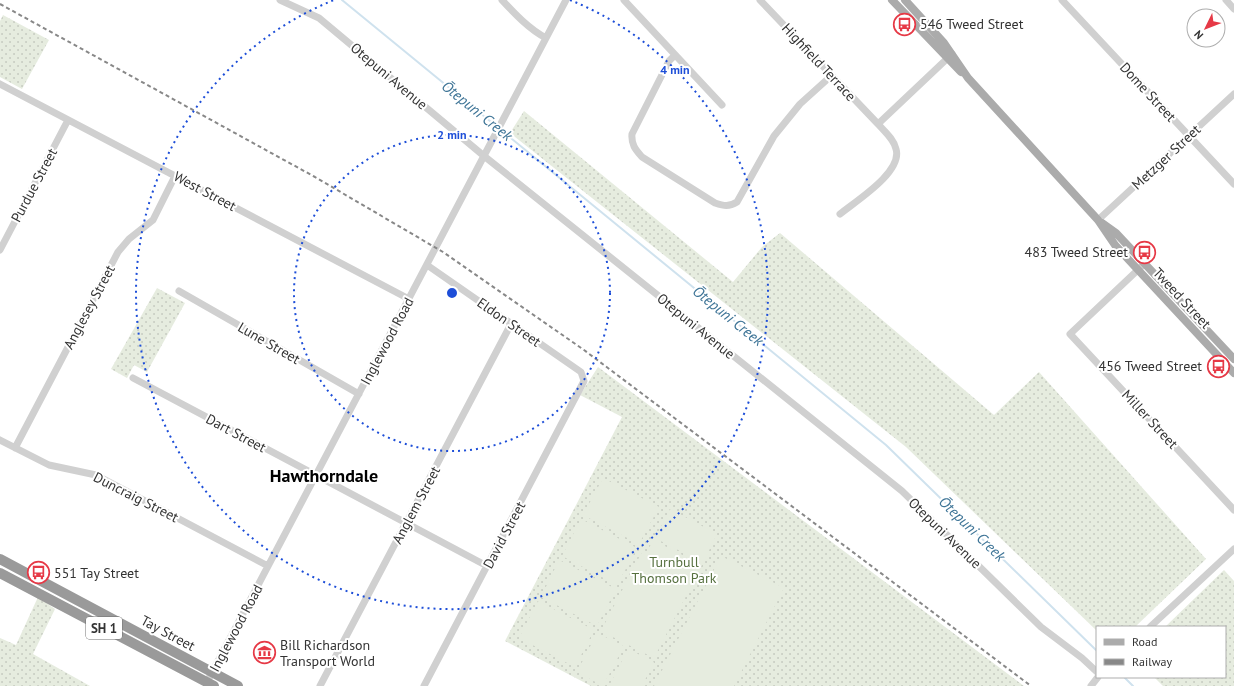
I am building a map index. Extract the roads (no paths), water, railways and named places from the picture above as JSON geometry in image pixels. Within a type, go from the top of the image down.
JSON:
[{"type":"highway","name":"Tay Street","points":[[0,560],[238,686]]},
{"type":"highway","points":[[18,583],[23,572]]},
{"type":"highway","name":"Tay Street","points":[[0,573],[211,684]]},
{"type":"highway","points":[[111,632],[117,621]]},
{"type":"main road","name":"Tweed Street","points":[[892,0],[950,56]]},
{"type":"main road","name":"Tweed Street","points":[[904,0],[968,78],[1098,220],[1110,240],[1233,369]]},
{"type":"main road","name":"Tweed Street","points":[[1098,220],[1116,233],[1234,359]]},
{"type":"street","name":"Otepuni Avenue","points":[[280,0],[319,18],[484,156],[902,491],[1041,627],[1082,658],[1096,671]]},
{"type":"street","points":[[502,0],[537,33],[546,38]]},
{"type":"street","name":"Inglewood Road","points":[[211,684],[212,672],[566,0]]},
{"type":"street","points":[[624,0],[722,105]]},
{"type":"street","name":"Highfield Terrace","points":[[760,0],[878,124],[893,142],[896,149],[896,162],[882,180],[840,214]]},
{"type":"street","name":"Dome Street","points":[[1062,0],[1234,184]]},
{"type":"street","points":[[1226,0],[1234,9]]},
{"type":"street","points":[[675,55],[669,61],[632,134],[632,141],[635,149],[642,158],[715,203],[724,206],[729,206],[737,202],[774,136],[800,104],[831,76]]},
{"type":"street","points":[[878,124],[950,56]]},
{"type":"street","name":"West Street","points":[[0,84],[409,299]]},
{"type":"street","name":"Metzger Street","points":[[1098,220],[1234,94]]},
{"type":"street","name":"Purdue Street","points":[[0,250],[68,120]]},
{"type":"street","name":"Anglesey Street","points":[[15,448],[118,252],[129,239],[153,220],[175,176]]},
{"type":"street","name":"Miller Street","points":[[1145,264],[1070,334],[1234,510]]},
{"type":"street","name":"Eldon Street","points":[[427,265],[581,372],[584,376],[583,384]]},
{"type":"street","name":"Lune Street","points":[[179,291],[359,394]]},
{"type":"street","name":"Anglem Street","points":[[320,686],[512,324]]},
{"type":"street","name":"Dart Street","points":[[133,378],[487,566]]},
{"type":"street","name":"David Street","points":[[424,686],[583,384]]},
{"type":"street","name":"Duncraig Street","points":[[0,440],[49,465],[96,475],[268,566]]},
{"type":"street","points":[[1151,626],[1234,548]]},
{"type":"street","points":[[1091,686],[1097,678]]},
{"type":"waterway","name":"Ōtepuni Creek","points":[[342,0],[886,445],[1096,650]]},
{"type":"waterway","name":"Ōtepuni Creek","points":[[1125,678],[1133,686]]},
{"type":"railway","points":[[0,4],[315,177],[443,252],[584,350],[1031,686]]},
{"type":"place","name":"546 Tweed Street","points":[[905,24]]},
{"type":"place","name":"483 Tweed Street","points":[[1144,252]]},
{"type":"place","name":"456 Tweed Street","points":[[1218,366]]},
{"type":"place","name":"551 Tay Street","points":[[38,573]]},
{"type":"place","name":"Bill Richardson Transport World","points":[[264,653]]},
{"type":"district","name":"Hawthorndale","points":[[324,476]]},
{"type":"park label","name":"Turnbull Thomson Park","points":[[674,570]]}]
